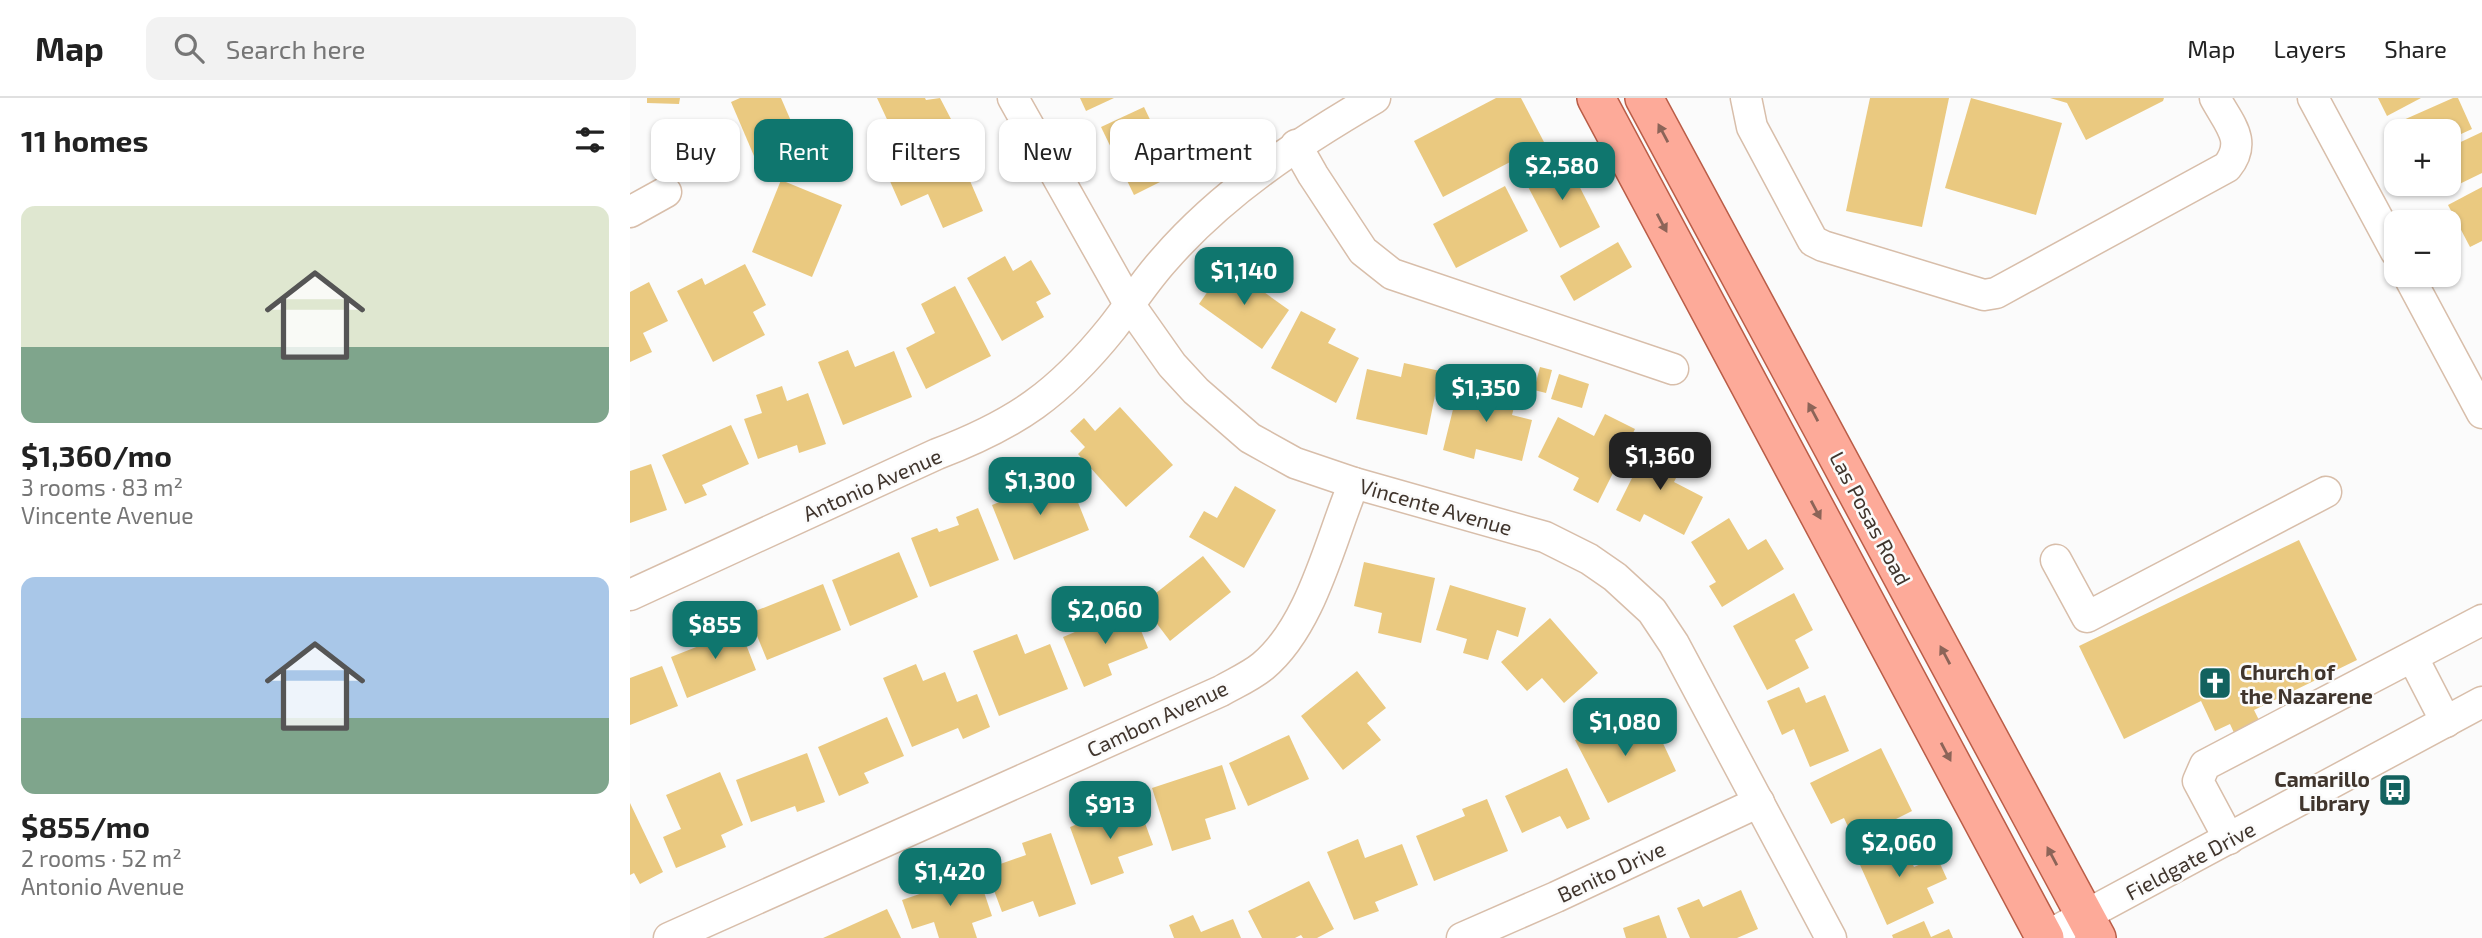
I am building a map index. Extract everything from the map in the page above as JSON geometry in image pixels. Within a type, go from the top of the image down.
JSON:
[{"type":"main road","points":[[1595,98],[2045,938]]},
{"type":"main road","name":"Las Posas Road","points":[[1644,98],[2091,927]]},
{"type":"street","name":"Vincente Avenue","points":[[1013,98],[1129,304],[1172,365],[1196,391],[1250,438],[1295,463],[1353,483],[1545,537],[1588,559],[1615,577],[1652,611],[1674,644],[1831,938]]},
{"type":"street","name":"Antonio Avenue","points":[[630,595],[1010,421],[1034,406],[1063,382],[1093,351],[1164,260],[1231,195],[1296,145],[1374,98]]},
{"type":"street","points":[[1746,98],[1752,127],[1813,241],[1984,295],[2008,286],[2227,167],[2236,156],[2238,144],[2215,98]]},
{"type":"street","points":[[2313,98],[2384,230]]},
{"type":"street","points":[[1296,145],[1313,176],[1363,251],[1392,274],[1673,369]]},
{"type":"street","points":[[630,212],[666,192]]},
{"type":"street","points":[[2414,287],[2482,413]]},
{"type":"street","name":"Cambon Avenue","points":[[669,938],[1221,691],[1263,666],[1278,650],[1306,605],[1353,483]]},
{"type":"street","points":[[2056,560],[2087,617],[2326,492]]},
{"type":"street","points":[[2229,839],[2198,781],[2205,765],[2482,620]]},
{"type":"street","points":[[2413,658],[2446,722]]},
{"type":"street","name":"Fieldgate Drive","points":[[2045,938],[2091,927],[2229,839],[2482,702]]},
{"type":"street","name":"Benito Drive","points":[[1462,938],[1759,802]]},
{"type":"building","points":[[647,98],[680,98],[679,104],[647,103]]},
{"type":"building","points":[[740,98],[781,98],[790,119],[754,119],[754,156],[731,102]]},
{"type":"building","points":[[877,98],[940,98],[951,119],[887,119]]},
{"type":"building","points":[[1080,98],[1114,98],[1086,111]]},
{"type":"building","points":[[1496,98],[1521,98],[1545,144],[1443,197],[1414,141]]},
{"type":"building","points":[[1870,98],[1949,98],[1922,227],[1846,211]]},
{"type":"building","points":[[1971,98],[2062,123],[2036,215],[1945,188]]},
{"type":"building","points":[[2050,98],[2164,98],[2163,101],[2086,140],[2067,103]]},
{"type":"building","points":[[2378,98],[2421,98],[2387,116]]},
{"type":"building","points":[[2458,98],[2472,129],[2461,134],[2461,119],[2406,119]]},
{"type":"building","points":[[1144,107],[1150,119],[1118,119]]},
{"type":"building","points":[[1110,123],[1110,146],[1101,127]]},
{"type":"building","points":[[2482,132],[2482,173],[2461,183],[2461,142]]},
{"type":"building","points":[[1564,156],[1600,227],[1560,248],[1523,177]]},
{"type":"building","points":[[780,182],[842,205],[812,277],[752,252]]},
{"type":"building","points":[[890,182],[970,182],[983,211],[943,228],[928,194],[901,206]]},
{"type":"building","points":[[1128,182],[1160,182],[1134,195]]},
{"type":"building","points":[[1505,186],[1528,231],[1456,268],[1433,224]]},
{"type":"building","points":[[2482,187],[2482,241],[2470,247],[2461,230],[2461,210],[2451,210],[2448,205]]},
{"type":"building","points":[[1618,242],[1632,267],[1574,301],[1560,276]]},
{"type":"building","points":[[1005,256],[1013,271],[1031,260],[1051,294],[1036,302],[1044,317],[1002,341],[967,278]]},
{"type":"building","points":[[745,264],[766,305],[753,312],[765,335],[713,362],[677,291],[702,278],[705,285]]},
{"type":"building","points":[[1226,265],[1289,310],[1262,349],[1199,304]]},
{"type":"building","points":[[649,282],[668,321],[643,333],[652,352],[630,362],[630,292]]},
{"type":"building","points":[[955,286],[991,356],[926,389],[906,348],[935,333],[921,304]]},
{"type":"building","points":[[1301,311],[1336,329],[1328,343],[1359,358],[1336,403],[1271,368]]},
{"type":"building","points":[[848,350],[855,367],[894,351],[912,397],[843,425],[818,362]]},
{"type":"building","points":[[1404,363],[1440,371],[1427,435],[1356,419],[1367,369],[1401,377]]},
{"type":"building","points":[[1540,367],[1552,370],[1546,393],[1534,390]]},
{"type":"building","points":[[1559,374],[1589,384],[1582,408],[1551,399]]},
{"type":"building","points":[[1460,381],[1517,395],[1512,415],[1532,420],[1522,461],[1476,449],[1474,459],[1443,450]]},
{"type":"building","points":[[782,386],[787,401],[808,393],[826,444],[799,453],[797,445],[758,459],[744,419],[762,413],[756,395]]},
{"type":"building","points":[[1120,407],[1173,465],[1126,507],[1078,454],[1085,447],[1070,431],[1084,418],[1095,431]]},
{"type":"building","points":[[1605,414],[1635,429],[1598,503],[1573,490],[1579,478],[1538,457],[1558,417],[1594,436]]},
{"type":"building","points":[[731,425],[749,464],[702,485],[707,495],[685,504],[662,455]]},
{"type":"building","points":[[1650,442],[1685,460],[1674,482],[1703,497],[1684,535],[1644,514],[1640,522],[1616,510]]},
{"type":"building","points":[[651,464],[667,510],[630,523],[630,471]]},
{"type":"building","points":[[1067,475],[1089,530],[1014,560],[992,505]]},
{"type":"building","points":[[1235,486],[1276,510],[1244,568],[1189,537],[1204,511],[1217,518]]},
{"type":"building","points":[[978,508],[999,560],[930,587],[911,538],[937,528],[939,532],[959,525],[956,517]]},
{"type":"building","points":[[1729,518],[1748,550],[1766,539],[1784,569],[1722,607],[1709,586],[1716,582],[1691,542]]},
{"type":"building","points":[[2299,540],[2357,660],[2254,710],[2260,722],[2235,735],[2230,724],[2215,731],[2201,701],[2124,739],[2079,646]]},
{"type":"building","points":[[899,552],[918,597],[850,626],[832,580]]},
{"type":"building","points":[[1203,556],[1231,592],[1170,641],[1142,604]]},
{"type":"building","points":[[1364,562],[1435,578],[1421,643],[1378,633],[1382,613],[1354,606]]},
{"type":"building","points":[[823,584],[841,630],[767,660],[748,614]]},
{"type":"building","points":[[1450,585],[1526,608],[1518,637],[1497,630],[1488,660],[1463,653],[1467,639],[1436,630]]},
{"type":"building","points":[[1794,593],[1813,630],[1795,640],[1809,668],[1767,690],[1733,626]]},
{"type":"building","points":[[1132,608],[1148,648],[1108,664],[1112,675],[1084,687],[1063,637]]},
{"type":"building","points":[[1550,618],[1598,673],[1564,703],[1542,678],[1527,691],[1501,662]]},
{"type":"building","points":[[736,619],[756,670],[687,698],[671,657],[714,640],[710,629]]},
{"type":"building","points":[[1017,634],[1025,654],[1050,644],[1068,689],[999,716],[973,651]]},
{"type":"building","points":[[916,664],[923,681],[945,672],[957,702],[977,694],[990,727],[963,739],[958,728],[912,747],[883,678]]},
{"type":"building","points":[[662,666],[678,706],[630,725],[630,678]]},
{"type":"building","points":[[1357,671],[1386,708],[1367,723],[1381,740],[1343,770],[1301,716]]},
{"type":"building","points":[[1799,687],[1806,703],[1825,695],[1849,751],[1810,767],[1794,729],[1782,735],[1767,701]]},
{"type":"building","points":[[1626,715],[1635,733],[1654,724],[1676,771],[1608,803],[1575,740]]},
{"type":"building","points":[[887,717],[904,756],[864,773],[869,783],[839,796],[818,747]]},
{"type":"building","points":[[1289,735],[1309,779],[1248,806],[1229,763]]},
{"type":"building","points":[[1881,748],[1912,811],[1854,840],[1844,818],[1831,824],[1810,783]]},
{"type":"building","points":[[807,753],[825,802],[797,812],[795,806],[751,822],[736,780]]},
{"type":"building","points":[[1222,765],[1236,809],[1205,819],[1211,839],[1172,851],[1152,788]]},
{"type":"building","points":[[1567,768],[1590,819],[1567,829],[1560,816],[1522,833],[1505,796]]},
{"type":"building","points":[[720,772],[743,825],[721,835],[726,847],[676,868],[663,837],[681,829],[666,795]]},
{"type":"building","points":[[1487,799],[1508,851],[1434,881],[1416,836],[1465,816],[1462,809]]},
{"type":"building","points":[[1137,801],[1153,845],[1118,857],[1124,873],[1091,885],[1070,827]]},
{"type":"building","points":[[630,803],[663,872],[640,884],[634,873],[630,875]]},
{"type":"building","points":[[1051,833],[1076,904],[1039,917],[1033,901],[1002,912],[986,869],[1026,855],[1022,843]]},
{"type":"building","points":[[1900,835],[1914,867],[1937,857],[1947,879],[1927,888],[1934,903],[1887,925],[1856,856]]},
{"type":"building","points":[[1358,839],[1365,858],[1402,844],[1418,885],[1375,902],[1379,911],[1354,920],[1327,852]]},
{"type":"building","points":[[978,874],[992,916],[972,923],[977,938],[939,938],[934,922],[912,929],[902,900]]},
{"type":"building","points":[[1309,881],[1334,929],[1317,938],[1303,938],[1301,935],[1295,938],[1262,938],[1248,911]]},
{"type":"building","points":[[1741,890],[1758,929],[1737,938],[1690,938],[1677,908],[1699,899],[1703,907]]},
{"type":"building","points":[[887,909],[901,938],[823,938]]},
{"type":"building","points":[[1193,915],[1201,932],[1233,919],[1241,938],[1174,938],[1169,925]]},
{"type":"building","points":[[1659,915],[1667,938],[1626,938],[1623,928]]},
{"type":"building","points":[[1924,921],[1931,937],[1949,929],[1953,938],[1893,938],[1892,935]]},
{"type":"place","name":"Church of the Nazarene","points":[[2215,683]]},
{"type":"place","name":"Camarillo Library","points":[[2395,790]]}]
